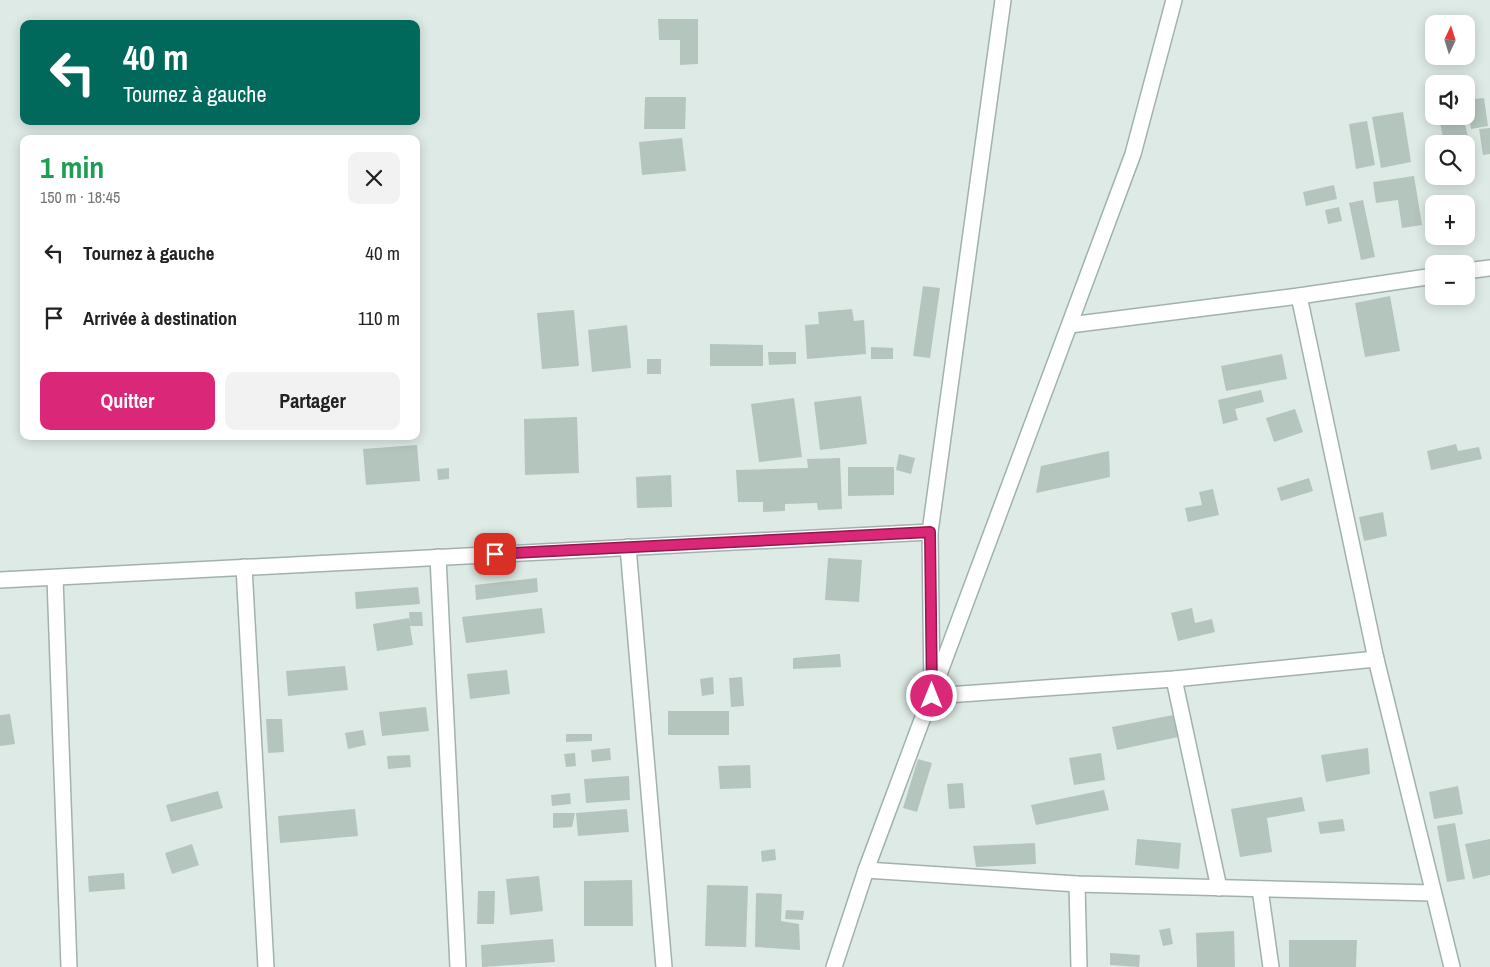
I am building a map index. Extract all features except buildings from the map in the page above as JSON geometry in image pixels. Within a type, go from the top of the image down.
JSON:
[{"type":"street","points":[[932,696],[930,532],[1003,0]]},
{"type":"street","points":[[834,967],[866,870],[1132,154],[1174,0]]},
{"type":"street","points":[[1475,270],[1490,268]]},
{"type":"street","points":[[1070,325],[1299,296],[1425,277]]},
{"type":"street","points":[[1299,296],[1376,659],[1452,967]]},
{"type":"street","points":[[0,580],[930,532]]},
{"type":"street","points":[[628,547],[664,967]]},
{"type":"street","points":[[438,557],[458,967]]},
{"type":"street","points":[[244,567],[266,967]]},
{"type":"street","points":[[56,578],[69,967]]},
{"type":"street","points":[[932,696],[1174,678],[1376,659]]},
{"type":"street","points":[[1174,678],[1220,888]]},
{"type":"street","points":[[866,870],[1077,884],[1433,893]]},
{"type":"street","points":[[1077,884],[1079,967]]},
{"type":"street","points":[[1260,888],[1271,967]]},
{"type":"route","points":[[495,554],[930,532],[932,696]]}]
